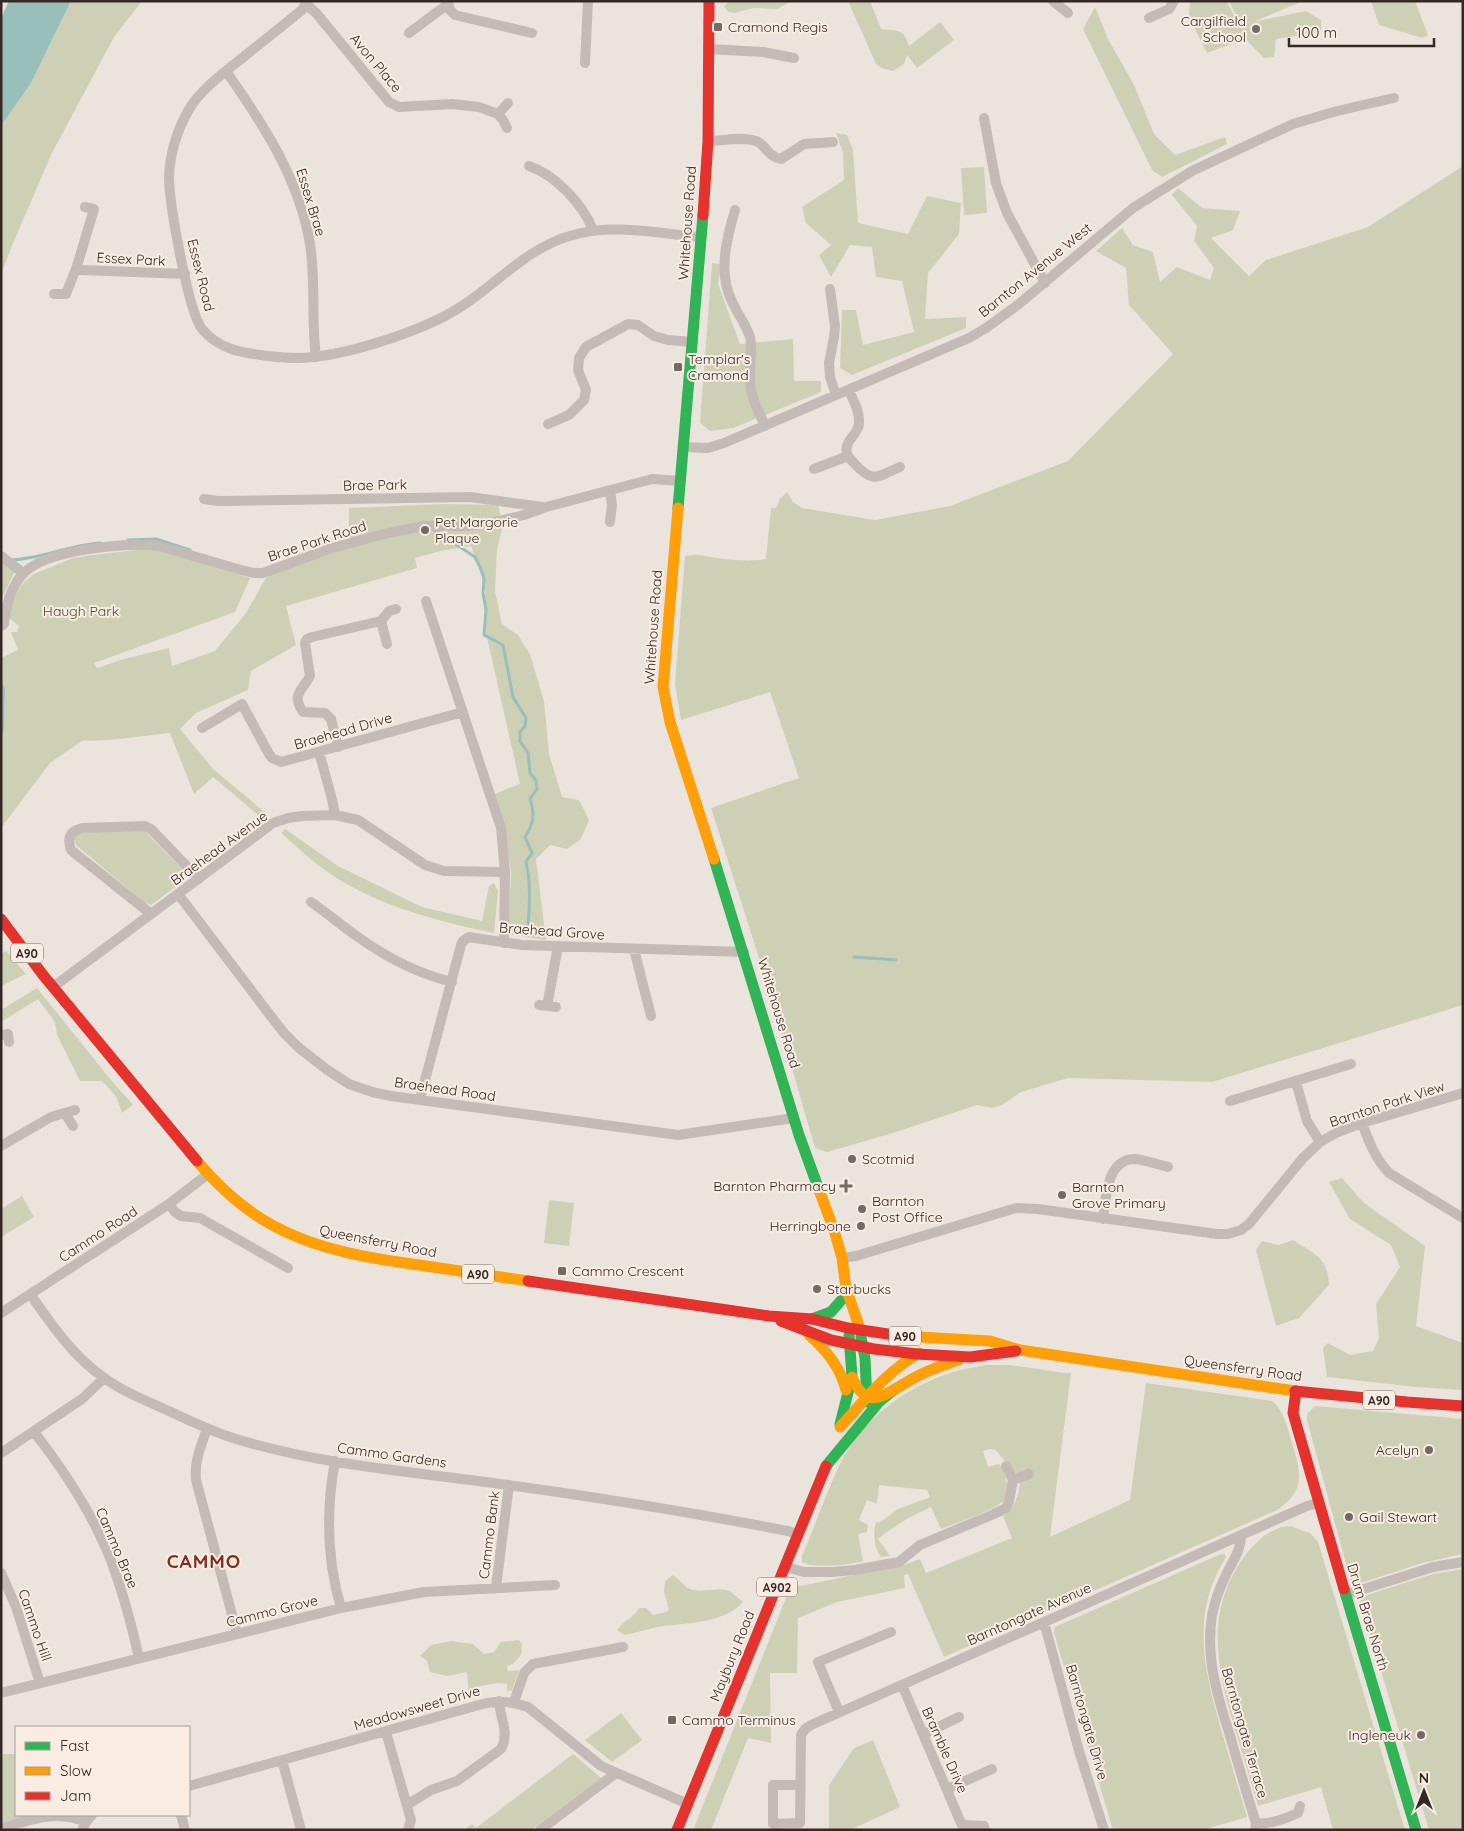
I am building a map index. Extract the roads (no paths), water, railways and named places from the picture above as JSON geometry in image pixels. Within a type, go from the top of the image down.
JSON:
[{"type":"main road","name":"Whitehouse Road","points":[[709,1],[708,141],[702,238],[664,659],[664,700],[744,952],[794,1118],[842,1258],[848,1328]]},
{"type":"main road","name":"Queensferry Road","points":[[1,919],[53,987],[225,1192],[265,1222],[287,1234],[313,1244],[345,1252],[499,1277],[770,1316],[812,1319],[848,1328],[914,1338],[990,1341],[1020,1350],[1270,1387],[1397,1402],[1463,1406]]},
{"type":"main road","name":"Whitehouse Road","points":[[845,1292],[854,1308],[865,1358],[866,1397],[864,1418]]},
{"type":"main road","points":[[812,1319],[824,1317],[831,1312],[845,1292]]},
{"type":"main road","name":"Queensferry Road","points":[[770,1316],[804,1331],[863,1347],[917,1354],[970,1357],[1020,1350]]},
{"type":"main road","name":"A902","points":[[828,1462],[840,1427],[852,1377],[848,1328]]},
{"type":"main road","name":"A902","points":[[804,1331],[823,1348],[843,1374],[846,1402]]},
{"type":"main road","name":"A902","points":[[840,1427],[889,1372],[917,1354],[952,1339]]},
{"type":"main road","name":"A902","points":[[866,1397],[878,1398],[935,1368],[970,1357]]},
{"type":"main road","points":[[852,1377],[858,1389],[866,1397]]},
{"type":"main road","name":"Drum Brae North","points":[[1270,1387],[1286,1397],[1293,1413],[1345,1595],[1416,1830]]},
{"type":"main road","name":"A902","points":[[864,1418],[895,1389]]},
{"type":"main road","name":"Drum Brae North","points":[[1293,1413],[1296,1390]]},
{"type":"main road","name":"Maybury Road","points":[[677,1830],[828,1462],[864,1418]]},
{"type":"street","points":[[585,63],[588,1]]},
{"type":"street","points":[[1053,1],[1068,12]]},
{"type":"street","points":[[1149,18],[1169,10],[1174,1]]},
{"type":"street","name":"Essex Road","points":[[306,2],[302,10],[213,82],[189,108],[175,139],[170,168],[170,190],[185,274],[194,311],[200,326],[218,343],[238,352],[294,358],[316,357],[386,340],[427,325],[461,307],[526,256],[547,244],[571,235],[593,230],[613,229],[702,238]]},
{"type":"street","name":"Avon Place","points":[[306,2],[388,102],[399,107],[452,104],[480,107],[498,114]]},
{"type":"street","points":[[412,31],[448,3],[455,15],[527,30]]},
{"type":"street","points":[[709,49],[777,50],[794,58]]},
{"type":"street","name":"Essex Brae","points":[[226,71],[260,121],[283,161],[294,186],[306,223],[314,278],[316,357]]},
{"type":"street","name":"Barnton Avenue West","points":[[683,447],[714,447],[969,338],[1002,317],[1045,283],[1133,208],[1192,171],[1293,124],[1337,110],[1394,98]]},
{"type":"street","points":[[507,128],[504,120],[498,114],[508,103]]},
{"type":"street","points":[[984,118],[996,183],[1007,213],[1045,283]]},
{"type":"street","points":[[708,141],[747,139],[757,141],[770,156],[780,159],[803,140],[833,142]]},
{"type":"street","points":[[529,166],[539,169],[570,194],[593,230]]},
{"type":"street","name":"Essex Park","points":[[54,294],[66,294],[94,208]]},
{"type":"street","points":[[735,210],[727,238],[725,258],[726,285],[749,336],[752,349],[751,390],[765,426]]},
{"type":"street","name":"Essex Park","points":[[76,266],[81,270],[185,274]]},
{"type":"street","points":[[829,293],[834,337],[829,363],[830,377],[836,395]]},
{"type":"street","points":[[548,424],[569,415],[584,400],[586,390],[578,370],[578,364],[579,358],[586,347],[628,324],[638,325],[654,336],[668,340],[693,342]]},
{"type":"street","points":[[849,390],[860,424],[848,443],[846,450],[848,456],[863,474],[869,477],[876,477],[900,467]]},
{"type":"street","points":[[814,468],[848,456]]},
{"type":"street","name":"Brae Park Road","points":[[23,573],[46,561],[72,552],[146,544],[241,570],[263,573],[332,548],[388,533],[424,526],[468,526],[495,522],[656,478],[680,482]]},
{"type":"street","points":[[610,490],[612,505],[610,522]]},
{"type":"street","name":"Brae Park","points":[[204,499],[218,501],[470,497],[546,508]]},
{"type":"street","points":[[1,556],[23,573],[16,583],[5,613],[4,624],[1,626]]},
{"type":"street","points":[[426,601],[501,828],[505,872],[504,943]]},
{"type":"street","points":[[338,747],[331,719],[325,714],[303,712],[298,705],[297,696],[310,676],[305,643],[307,639],[312,637],[381,621],[389,611],[396,610]]},
{"type":"street","points":[[381,621],[387,644]]},
{"type":"street","name":"Braehead Drive","points":[[202,728],[232,708],[242,704],[269,754],[277,761],[287,761],[463,712]]},
{"type":"street","points":[[319,752],[335,815]]},
{"type":"street","name":"Braehead Avenue","points":[[53,987],[273,824],[295,817],[335,815],[358,820],[425,865],[444,871],[505,872]]},
{"type":"street","points":[[151,914],[71,850],[68,842],[70,834],[75,829],[144,826],[150,829],[199,879]]},
{"type":"street","name":"Braehead Road","points":[[178,894],[284,1033],[326,1069],[349,1084],[390,1096],[678,1135],[794,1118]]},
{"type":"street","points":[[314,908],[386,955],[418,970],[452,982]]},
{"type":"street","name":"Braehead Grove","points":[[420,1099],[461,945],[466,939],[474,937],[504,943],[558,946],[744,952]]},
{"type":"street","points":[[547,1006],[558,946]]},
{"type":"street","points":[[634,949],[651,1016]]},
{"type":"street","points":[[1230,1101],[1351,1064]]},
{"type":"street","name":"Barnton Park View","points":[[1296,1082],[1307,1121],[1320,1142]]},
{"type":"street","name":"Barnton Park View","points":[[1103,1219],[1217,1234],[1228,1234],[1241,1230],[1249,1224],[1303,1158],[1320,1142],[1338,1132],[1362,1123],[1463,1094]]},
{"type":"street","points":[[1,1146],[51,1117],[70,1112],[73,1126]]},
{"type":"street","points":[[1362,1123],[1379,1162],[1389,1172],[1463,1218]]},
{"type":"street","points":[[842,1258],[856,1256],[1009,1209],[1038,1209],[1103,1219],[1111,1173],[1123,1162],[1134,1159],[1168,1167]]},
{"type":"street","name":"Cammo Road","points":[[1,1313],[169,1204],[208,1174]]},
{"type":"street","points":[[169,1204],[181,1216],[200,1218],[288,1268]]},
{"type":"street","name":"Cammo Gardens","points":[[30,1294],[60,1336],[84,1361],[104,1378],[140,1398],[207,1429],[267,1448],[335,1461],[510,1485],[712,1516],[788,1531],[799,1535]]},
{"type":"street","points":[[1,1453],[82,1399],[104,1378]]},
{"type":"street","points":[[207,1429],[196,1457],[195,1474],[237,1633]]},
{"type":"street","name":"Cammo Brae","points":[[34,1432],[61,1467],[101,1538],[113,1565],[139,1658]]},
{"type":"street","points":[[335,1461],[331,1490],[330,1545],[331,1562],[341,1608]]},
{"type":"street","points":[[786,1566],[792,1570],[804,1572],[832,1572],[899,1562],[920,1545],[1006,1508],[1013,1480],[1006,1466]]},
{"type":"street","points":[[1013,1480],[1029,1474]]},
{"type":"street","name":"Cammo Bank","points":[[496,1587],[510,1485]]},
{"type":"street","name":"Barntongate Avenue","points":[[800,1785],[773,1785],[773,1824],[800,1823],[801,1735],[811,1725],[1318,1503]]},
{"type":"street","name":"Barntongate Terrace","points":[[1241,1536],[1239,1550],[1225,1577],[1214,1606],[1210,1638],[1211,1664],[1216,1689],[1256,1827],[1298,1813],[1300,1806]]},
{"type":"street","points":[[1345,1595],[1433,1568],[1463,1562]]},
{"type":"street","name":"Cammo Hill","points":[[2,1576],[16,1607],[40,1683]]},
{"type":"street","name":"Cammo Grove","points":[[1,1693],[341,1608],[424,1592],[554,1585]]},
{"type":"street","name":"Barntongate Drive","points":[[1044,1622],[1079,1751],[1104,1830]]},
{"type":"street","points":[[839,1712],[818,1662],[891,1632]]},
{"type":"street","points":[[514,1702],[524,1673],[532,1664],[623,1647]]},
{"type":"street","name":"Bramble Drive","points":[[902,1685],[963,1828],[984,1826],[985,1830]]},
{"type":"street","points":[[406,1805],[431,1790],[457,1781],[501,1749],[505,1742],[506,1734],[499,1701]]},
{"type":"street","name":"Meadowsweet Drive","points":[[190,1786],[499,1701],[514,1702],[528,1706],[601,1766],[688,1804]]},
{"type":"street","points":[[924,1734],[959,1716]]},
{"type":"street","points":[[386,1732],[411,1820],[408,1830]]},
{"type":"street","points":[[282,1760],[301,1830]]},
{"type":"street","points":[[947,1789],[992,1769]]},
{"type":"street","points":[[540,1830],[616,1773]]},
{"type":"street","points":[[1,1828],[30,1819],[51,1816],[74,1817],[86,1822]]},
{"type":"street","points":[[181,1816],[185,1830]]},
{"type":"water","points":[[9,1],[71,1],[31,83],[1,126],[1,18]]},
{"type":"water","points":[[1,681],[5,688],[4,731],[1,735]]},
{"type":"waterway","points":[[433,529],[475,557],[480,567],[484,578],[483,593],[486,610],[484,635],[503,645],[513,697],[526,718],[525,726],[520,732],[520,741],[528,753],[530,773],[536,781],[537,789],[530,799],[533,818],[525,837],[532,853],[526,862],[530,893],[528,925]]},
{"type":"waterway","points":[[128,540],[156,539],[190,550]]},
{"type":"waterway","points":[[10,560],[100,543]]},
{"type":"waterway","points":[[854,957],[896,960]]},
{"type":"place","name":"Cramond Regis","points":[[718,27]]},
{"type":"place","name":"Cargilfield School","points":[[1256,29]]},
{"type":"place","name":"Templar's Cramond","points":[[678,367]]},
{"type":"place","name":"Pet Margorie Plaque","points":[[425,530]]},
{"type":"place","name":"Scotmid","points":[[852,1159]]},
{"type":"place","name":"Barnton Pharmacy","points":[[846,1186]]},
{"type":"place","name":"Barnton Grove Primary","points":[[1062,1195]]},
{"type":"place","name":"Barnton Post Office","points":[[862,1209]]},
{"type":"place","name":"Herringbone","points":[[861,1226]]},
{"type":"place","name":"Cammo Crescent","points":[[562,1271]]},
{"type":"place","name":"Starbucks","points":[[817,1289]]},
{"type":"place","name":"Acelyn","points":[[1429,1450]]},
{"type":"place","name":"Gail Stewart","points":[[1349,1517]]},
{"type":"place","name":"Cammo Terminus","points":[[672,1720]]},
{"type":"place","name":"Ingleneuk","points":[[1421,1735]]},
{"type":"district","name":"CAMMO","points":[[204,1561]]},
{"type":"park label","name":"Haugh Park","points":[[81,611]]}]
